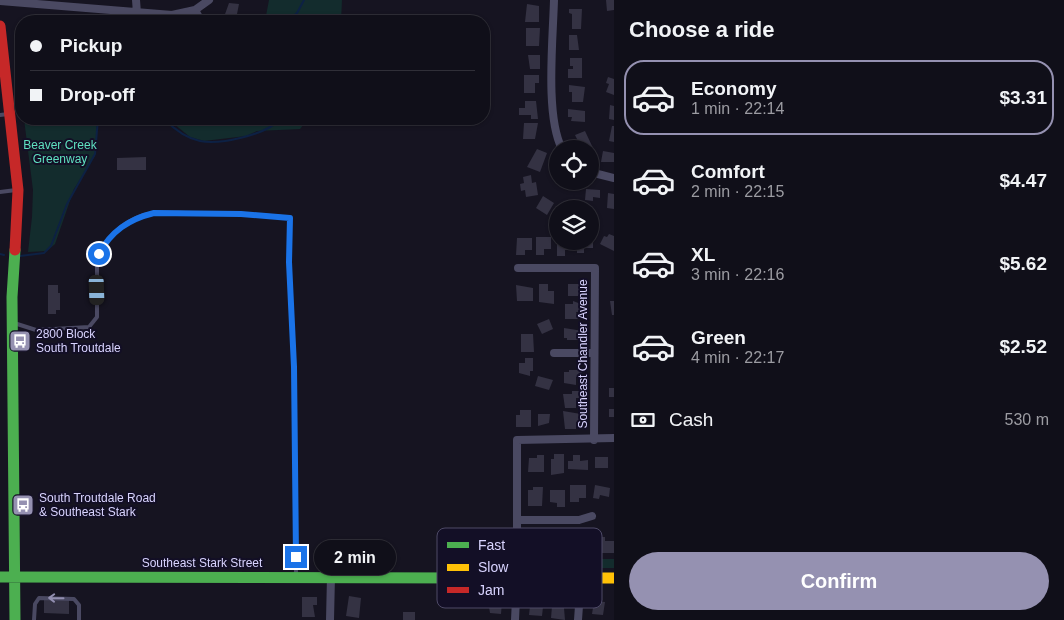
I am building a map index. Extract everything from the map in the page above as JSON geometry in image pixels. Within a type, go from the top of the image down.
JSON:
[{"type":"main road","points":[[0,26],[5,115],[18,190],[12,282],[15,620]]},
{"type":"main road","name":"Southeast Stark Street","points":[[0,578],[437,577]]},
{"type":"street","points":[[136,0],[138,13]]},
{"type":"street","points":[[0,1],[52,3],[172,15],[195,10],[209,0]]},
{"type":"street","points":[[554,0],[552,104],[555,130],[559,140]]},
{"type":"street","points":[[195,10],[198,15]]},
{"type":"street","points":[[599,174],[614,178]]},
{"type":"street","name":"Southeast Chandler Avenue","points":[[518,268],[595,268],[594,440]]},
{"type":"street","points":[[554,353],[594,353]]},
{"type":"street","points":[[517,528],[517,440],[594,440],[614,438]]},
{"type":"street","points":[[517,520],[579,520],[592,516]]},
{"type":"street","points":[[330,620],[331,576]]},
{"type":"lane","points":[[0,192],[18,190]]},
{"type":"lane","points":[[12,322],[36,330],[89,327],[95,323],[97,317],[97,262],[99,254],[106,241],[116,231],[140,216],[154,213],[177,213],[290,218],[289,262],[294,367],[296,576]]},
{"type":"lane","points":[[34,620],[36,600],[47,598],[74,599],[79,605],[79,620]]},
{"type":"green space","points":[[269,0],[342,0],[341,15],[266,15]]},
{"type":"green space","name":"Beaver Creek Greenway","points":[[25,125],[97,125],[95,156],[74,189],[55,244],[47,251],[28,252],[33,190]]},
{"type":"green space","points":[[175,125],[303,125],[300,129],[257,131],[246,136],[204,141],[190,137]]},
{"type":"green space","points":[[602,559],[614,559],[614,568],[602,568]]},
{"type":"building","points":[[606,0],[614,0],[614,10],[607,11]]},
{"type":"building","points":[[229,3],[239,4],[237,14],[243,15],[225,15]]},
{"type":"building","points":[[527,4],[539,6],[539,22],[525,22]]},
{"type":"building","points":[[569,9],[582,9],[581,29],[572,29],[572,14],[569,13]]},
{"type":"building","points":[[526,28],[540,28],[539,46],[526,46]]},
{"type":"building","points":[[569,35],[577,35],[579,50],[569,50]]},
{"type":"building","points":[[528,55],[540,55],[540,69],[530,69]]},
{"type":"building","points":[[570,58],[582,58],[582,78],[568,78],[568,69],[573,69],[573,66],[570,66]]},
{"type":"building","points":[[524,75],[539,75],[539,83],[535,83],[535,93],[524,93]]},
{"type":"building","points":[[608,77],[614,79],[614,95],[606,92],[609,84],[606,83]]},
{"type":"building","points":[[569,85],[585,87],[583,102],[572,102],[572,92],[569,92]]},
{"type":"building","points":[[525,101],[536,101],[538,119],[531,119],[531,115],[519,115],[519,108],[525,108]]},
{"type":"building","points":[[610,105],[614,106],[614,120],[609,119]]},
{"type":"building","points":[[568,109],[585,111],[585,122],[571,121],[572,117],[568,117]]},
{"type":"building","points":[[524,123],[538,123],[535,139],[523,139]]},
{"type":"building","points":[[612,126],[614,126],[614,142],[609,141]]},
{"type":"building","points":[[585,131],[589,140],[578,140],[575,135]]},
{"type":"building","points":[[537,149],[547,153],[540,172],[527,167]]},
{"type":"building","points":[[603,151],[614,153],[614,162],[601,162]]},
{"type":"building","points":[[146,157],[146,170],[117,170],[117,158]]},
{"type":"building","points":[[531,175],[532,183],[536,182],[538,195],[526,197],[525,190],[521,191],[520,184],[524,183],[523,177]]},
{"type":"building","points":[[586,190],[600,190],[600,198],[593,197],[593,200],[585,200]]},
{"type":"building","points":[[608,193],[614,194],[614,209],[607,208]]},
{"type":"building","points":[[543,196],[549,200],[547,215],[536,208]]},
{"type":"building","points":[[609,234],[614,236],[614,251],[600,244],[604,236],[607,237]]},
{"type":"building","points":[[536,237],[549,237],[549,249],[544,249],[544,255],[536,255]]},
{"type":"building","points":[[517,238],[532,238],[532,250],[525,250],[525,255],[516,255]]},
{"type":"building","points":[[557,250],[565,250],[565,256],[557,256]]},
{"type":"building","points":[[577,250],[584,250],[584,253],[577,253]]},
{"type":"building","points":[[539,284],[548,284],[548,291],[554,291],[554,304],[539,302]]},
{"type":"building","points":[[568,284],[580,284],[582,296],[568,296]]},
{"type":"building","points":[[48,285],[58,285],[60,310],[56,310],[56,314],[48,314]]},
{"type":"building","points":[[516,285],[533,288],[533,301],[517,301]]},
{"type":"building","points":[[573,301],[581,304],[581,312],[576,312],[578,319],[565,319],[565,304],[573,304]]},
{"type":"building","points":[[610,301],[614,301],[614,315],[612,315]]},
{"type":"building","points":[[549,319],[553,329],[542,334],[537,324]]},
{"type":"building","points":[[564,328],[583,331],[583,340],[567,340],[567,338],[564,338]]},
{"type":"building","points":[[521,334],[533,334],[534,352],[521,352]]},
{"type":"building","points":[[525,358],[533,358],[533,371],[530,371],[530,376],[519,373],[519,363],[525,363]]},
{"type":"building","points":[[569,370],[582,370],[582,377],[576,377],[576,385],[564,383],[564,372],[569,372]]},
{"type":"building","points":[[538,376],[553,380],[549,390],[535,386]]},
{"type":"building","points":[[609,388],[614,388],[614,397],[609,397]]},
{"type":"building","points":[[572,391],[580,391],[580,398],[576,398],[576,408],[565,408],[563,394],[572,394]]},
{"type":"building","points":[[609,409],[614,409],[614,417],[609,417]]},
{"type":"building","points":[[520,410],[531,410],[531,427],[516,427],[516,415],[520,415]]},
{"type":"building","points":[[563,411],[581,414],[581,422],[576,422],[576,429],[565,429]]},
{"type":"building","points":[[538,414],[550,414],[549,423],[538,426]]},
{"type":"building","points":[[554,454],[564,454],[564,473],[551,475],[551,459],[554,459]]},
{"type":"building","points":[[537,455],[544,455],[544,472],[528,472],[529,458],[537,458]]},
{"type":"building","points":[[573,455],[580,455],[580,461],[588,460],[588,470],[568,469],[568,461],[573,461]]},
{"type":"building","points":[[595,457],[608,457],[608,468],[595,468]]},
{"type":"building","points":[[570,485],[586,485],[586,498],[579,498],[579,502],[570,502]]},
{"type":"building","points":[[595,485],[610,488],[609,497],[600,495],[599,499],[593,498]]},
{"type":"building","points":[[533,487],[543,487],[542,506],[528,506],[528,490],[533,490]]},
{"type":"building","points":[[550,490],[565,490],[565,507],[557,507],[557,503],[550,502]]},
{"type":"building","points":[[602,537],[605,537],[605,541],[614,541],[614,553],[602,553]]},
{"type":"building","points":[[349,596],[361,598],[359,618],[346,616]]},
{"type":"building","points":[[302,597],[317,597],[317,605],[313,605],[315,617],[302,617]]},
{"type":"building","points":[[44,600],[69,600],[69,614],[44,613]]},
{"type":"building","points":[[602,602],[605,602],[603,615],[592,614],[593,608],[602,608]]},
{"type":"building","points":[[489,608],[502,608],[501,614],[490,613]]},
{"type":"building","points":[[530,608],[543,608],[542,616],[529,615]]},
{"type":"building","points":[[552,608],[564,608],[565,620],[551,618]]},
{"type":"building","points":[[403,612],[415,612],[415,620],[403,620]]},
{"type":"waterway","points":[[294,15],[304,0]]},
{"type":"waterway","points":[[20,256],[44,253],[51,246],[67,204],[95,154],[97,125]]},
{"type":"waterway","points":[[171,125],[195,140],[208,142],[242,138],[274,125]]},
{"type":"waterway","points":[[0,254],[4,255]]},
{"type":"traffic: fast","points":[[15,250],[12,297],[15,620]]},
{"type":"traffic: fast","points":[[0,577],[437,578]]},
{"type":"traffic: slow","points":[[602,578],[614,578]]},
{"type":"traffic: jam","points":[[0,26],[18,190],[15,250]]},
{"type":"place","name":"2800 Block South Troutdale","points":[[20,341]]},
{"type":"place","name":"South Troutdale Road & Southeast Stark","points":[[23,505]]},
{"type":"route","points":[[99,254],[106,241],[116,231],[140,216],[154,213],[241,214],[290,218],[289,262],[294,367],[296,557]]}]
